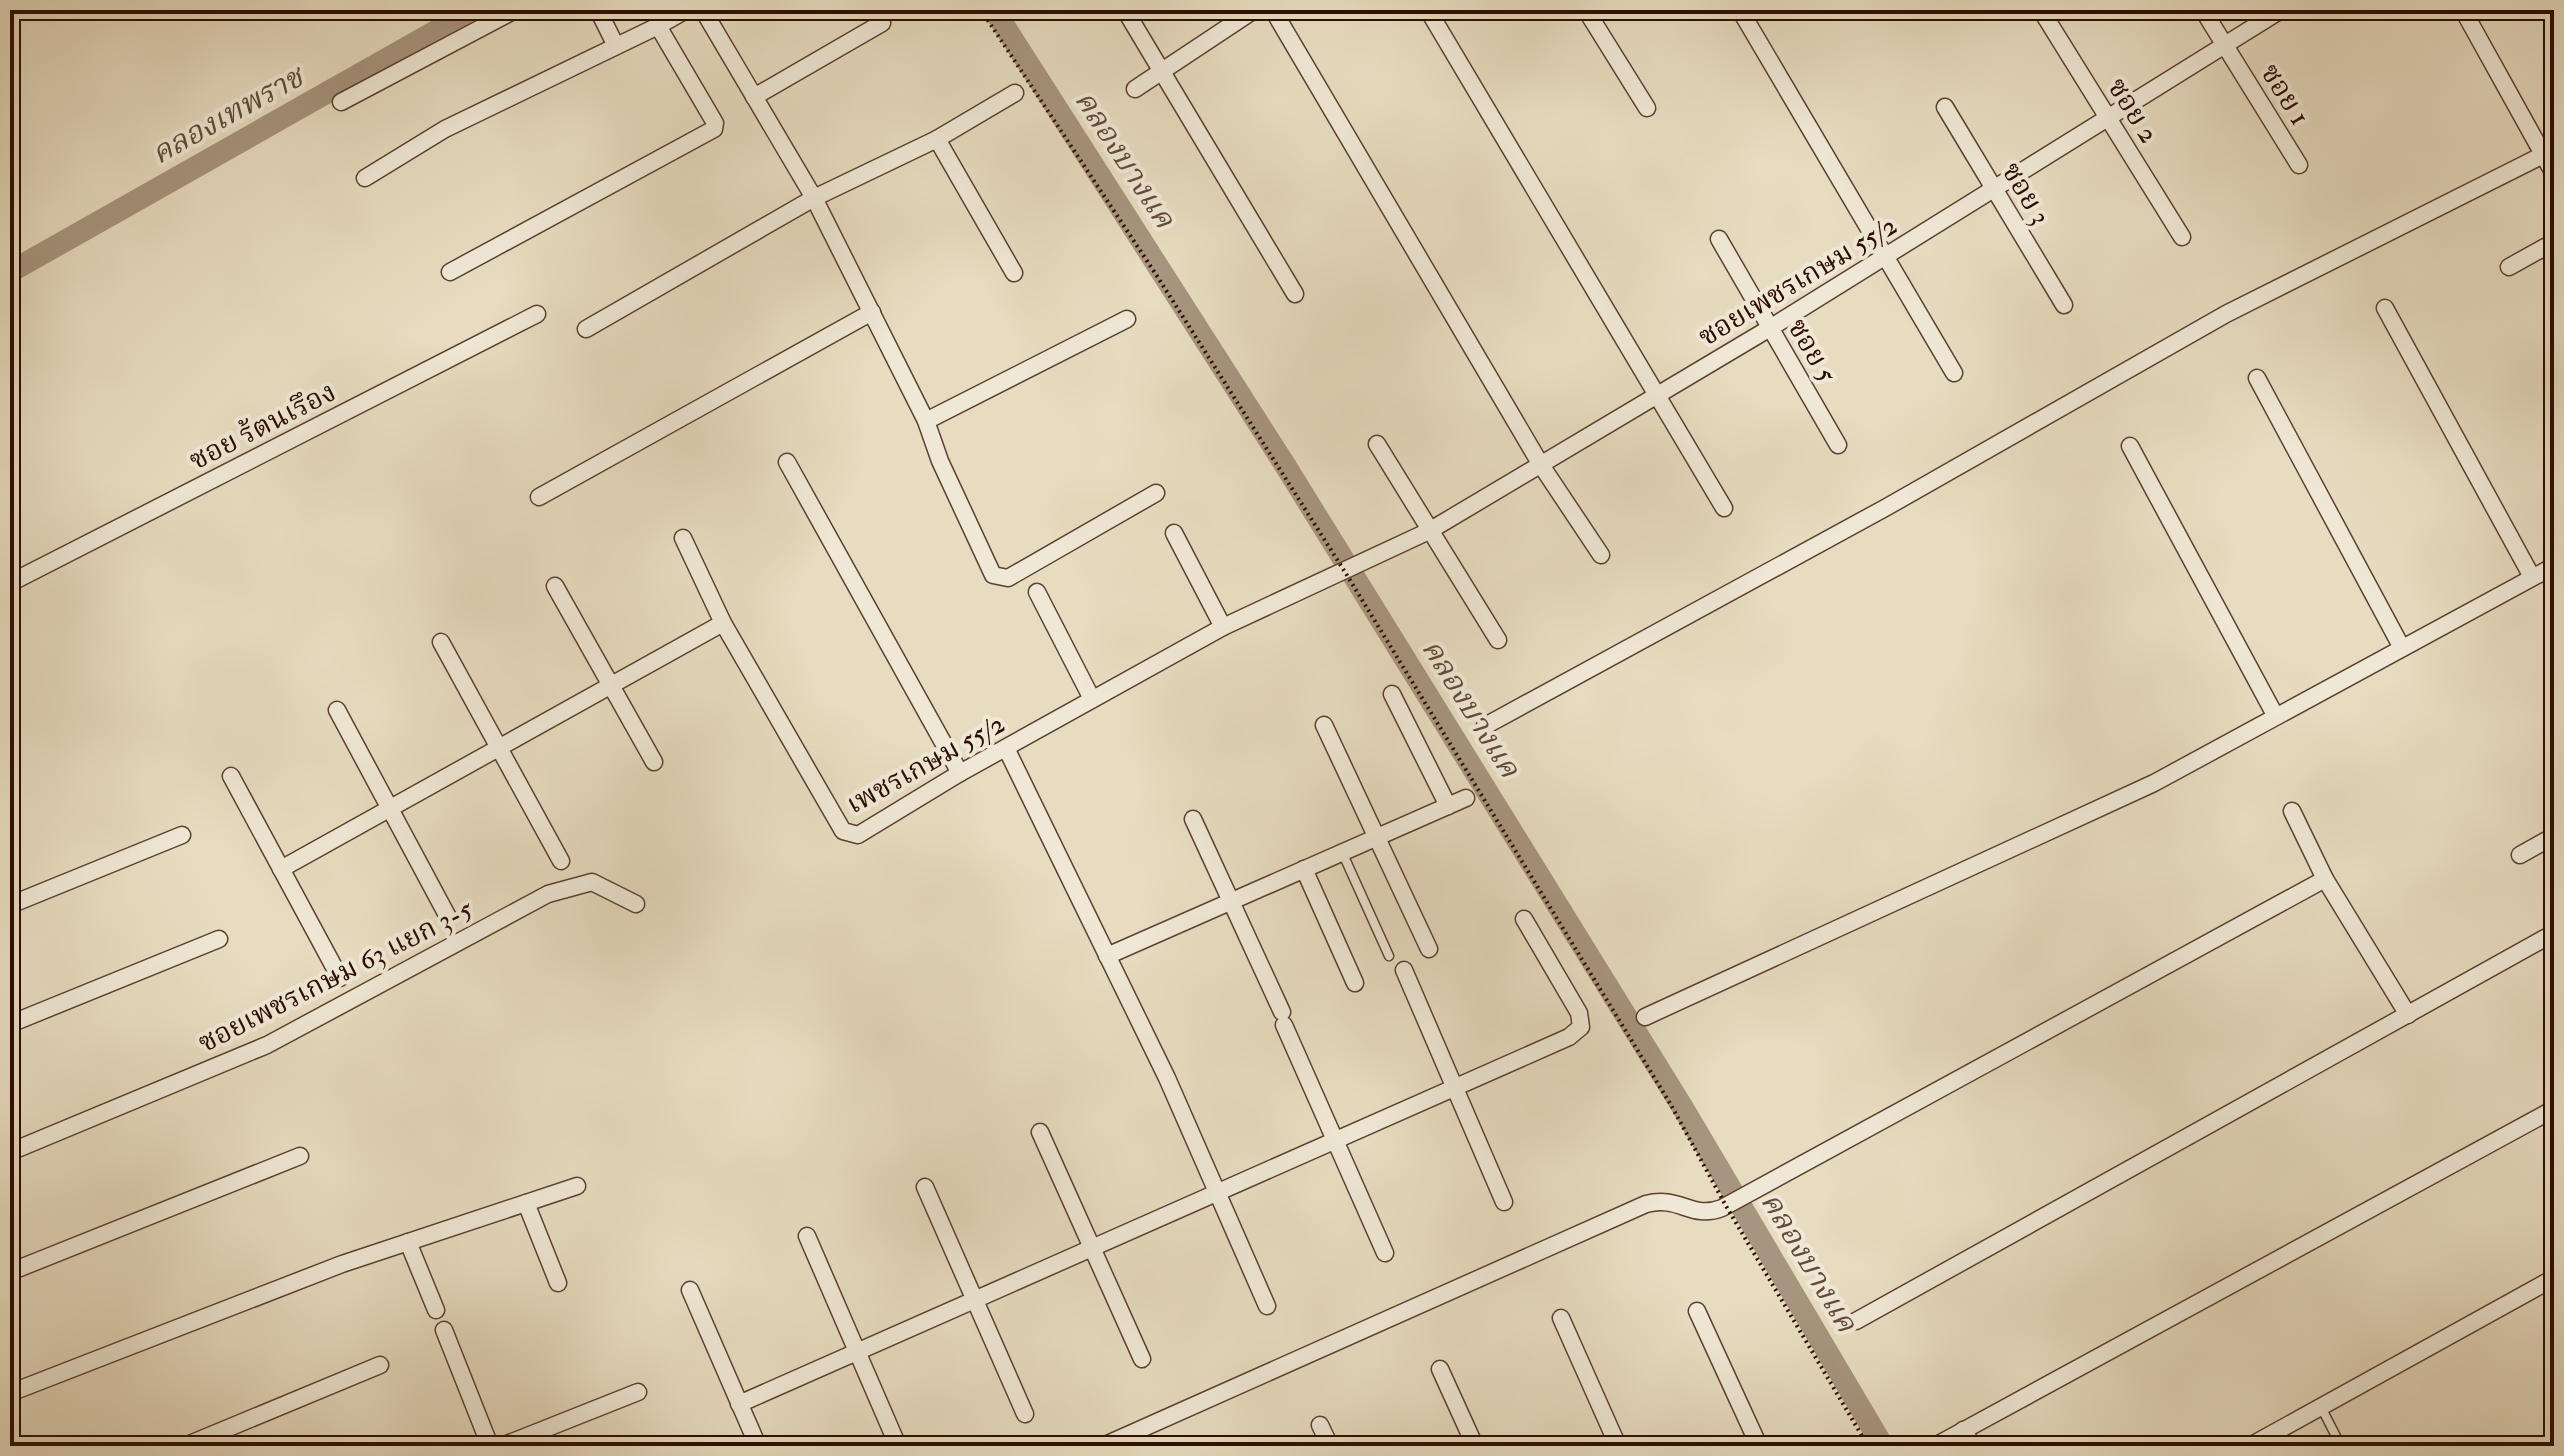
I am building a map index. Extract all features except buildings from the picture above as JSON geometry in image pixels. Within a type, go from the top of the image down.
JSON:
[{"type":"street","points":[[341,102],[515,10]]},
{"type":"street","points":[[598,10],[615,44]]},
{"type":"street","points":[[365,178],[445,129],[686,10]]},
{"type":"street","points":[[724,10],[705,15],[814,198],[926,421],[940,461],[997,578],[1008,578],[1156,493]]},
{"type":"street","points":[[1125,10],[1295,294]]},
{"type":"street","points":[[1135,89],[1254,10]]},
{"type":"street","points":[[1273,10],[1541,465],[1601,555]]},
{"type":"street","points":[[1428,10],[1724,508]]},
{"type":"street","points":[[1586,10],[1647,108]]},
{"type":"street","points":[[1740,10],[1954,373]]},
{"type":"street","name":"ซอย 2","points":[[2041,10],[2182,237]]},
{"type":"street","name":"ซอย 1","points":[[2203,10],[2299,165]]},
{"type":"street","name":"ซอยเพชรเกษม 55/2","points":[[1337,575],[1429,531],[1770,328],[2281,10]]},
{"type":"street","points":[[2463,10],[2554,174]]},
{"type":"street","points":[[754,97],[882,23]]},
{"type":"street","points":[[450,272],[714,129],[715,123],[658,26]]},
{"type":"street","points":[[586,329],[814,198],[937,139],[1015,93]]},
{"type":"street","name":"ซอย 3","points":[[1945,107],[2064,305]]},
{"type":"street","points":[[937,139],[1014,273]]},
{"type":"street","points":[[1485,726],[1885,508],[2226,314],[2543,155]]},
{"type":"street","name":"ซอย 5","points":[[1719,239],[1838,445]]},
{"type":"street","points":[[2509,267],[2554,242]]},
{"type":"street","points":[[2385,308],[2532,577]]},
{"type":"street","points":[[539,497],[872,312]]},
{"type":"street","name":"ซอย ร้ตนเรึอง","points":[[10,583],[537,314]]},
{"type":"street","points":[[926,421],[1127,319]]},
{"type":"street","points":[[2257,378],[2402,648]]},
{"type":"street","points":[[1377,444],[1498,640]]},
{"type":"street","points":[[2130,446],[2275,715]]},
{"type":"street","points":[[787,462],[960,773]]},
{"type":"street","points":[[1174,533],[1223,627]]},
{"type":"street","name":"เพชรเกษม 55/2","points":[[683,538],[723,623],[843,831],[849,835],[858,835],[960,773],[1223,627],[1337,575]]},
{"type":"street","points":[[1645,1017],[2154,783],[2554,566]]},
{"type":"street","points":[[555,586],[654,762]]},
{"type":"street","points":[[1037,592],[1092,699]]},
{"type":"street","points":[[281,869],[723,623]]},
{"type":"street","points":[[441,642],[561,861]]},
{"type":"street","points":[[1392,694],[1448,806]]},
{"type":"street","points":[[337,710],[448,917]]},
{"type":"street","points":[[1324,725],[1429,949]]},
{"type":"street","points":[[1006,748],[1167,1078],[1267,1306]]},
{"type":"street","points":[[231,776],[340,978]]},
{"type":"street","points":[[1107,956],[1466,798]]},
{"type":"street","points":[[2292,811],[2325,879],[2408,1015]]},
{"type":"street","points":[[1193,819],[1232,900],[1385,1253]]},
{"type":"street","points":[[10,905],[182,835]]},
{"type":"street","points":[[2520,855],[2554,836]]},
{"type":"street","points":[[1304,869],[1355,983]]},
{"type":"street","points":[[1103,1446],[1646,1204],[1674,1201],[1692,1210],[1709,1213],[1727,1205],[2325,879]]},
{"type":"street","name":"ซอยเพชรเกษม 63 แยก 3-5","points":[[10,1152],[267,1045],[548,894],[592,882],[636,904]]},
{"type":"street","points":[[739,1404],[1569,1037],[1581,1027],[1579,1013],[1524,919]]},
{"type":"street","points":[[1856,1321],[2554,933]]},
{"type":"street","points":[[10,1024],[219,939]]},
{"type":"street","points":[[1404,970],[1504,1202]]},
{"type":"street","points":[[1935,1446],[2554,1109]]},
{"type":"street","points":[[1040,1132],[1142,1359]]},
{"type":"street","points":[[10,1272],[300,1156]]},
{"type":"street","points":[[10,1393],[342,1264],[577,1186]]},
{"type":"street","points":[[925,1187],[1025,1414]]},
{"type":"street","points":[[526,1203],[558,1283]]},
{"type":"street","points":[[807,1236],[898,1446]]},
{"type":"street","points":[[408,1242],[436,1310]]},
{"type":"street","points":[[2250,1446],[2554,1278]]},
{"type":"street","points":[[690,1290],[758,1446]]},
{"type":"street","points":[[1697,1311],[1759,1446]]},
{"type":"street","points":[[1561,1318],[1618,1446]]},
{"type":"street","points":[[444,1330],[490,1446]]},
{"type":"street","points":[[185,1446],[380,1365]]},
{"type":"street","points":[[1440,1369],[1475,1446]]},
{"type":"street","points":[[502,1446],[638,1392]]},
{"type":"street","points":[[1320,1425],[1330,1446]]},
{"type":"street","points":[[1963,1430],[1973,1446]]},
{"type":"lane","points":[[1342,852],[1389,956]]},
{"type":"lane","points":[[2321,1406],[2341,1446]]},
{"type":"path","points":[[981,10],[1157,276],[1337,575],[1671,1105],[1868,1446]]},
{"type":"waterway","name":"คลองเทพราช","points":[[10,272],[473,10]]},
{"type":"waterway","name":"คลองบางแค","points":[[994,10],[1285,465],[1683,1108],[1883,1446]]}]
